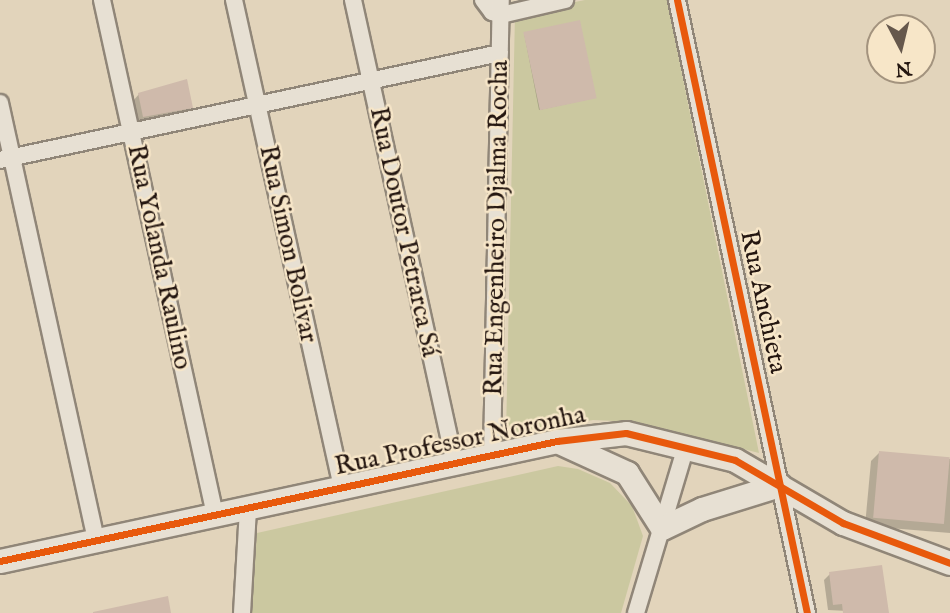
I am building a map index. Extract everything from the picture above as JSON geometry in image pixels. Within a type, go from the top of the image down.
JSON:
[{"type":"street","name":"Rua Yolanda Raulino","points":[[102,0],[215,515]]},
{"type":"street","name":"Rua Simon Bolivar","points":[[234,0],[342,488]]},
{"type":"street","name":"Rua Doutor Petrarca Sá","points":[[354,0],[454,465]]},
{"type":"street","points":[[483,0],[492,12],[501,8],[565,0]]},
{"type":"street","name":"Rua Anchieta","points":[[677,0],[807,613]]},
{"type":"street","name":"Rua Engenheiro Djalma Rocha","points":[[492,456],[501,8]]},
{"type":"street","points":[[6,159],[500,53]]},
{"type":"street","points":[[0,103],[6,159],[96,540]]},
{"type":"street","name":"Rua Professor Noronha","points":[[0,561],[557,441],[626,433],[735,460],[843,523],[950,563]]},
{"type":"street","points":[[557,441],[626,473],[662,528]]},
{"type":"street","points":[[636,613],[686,446]]},
{"type":"street","points":[[662,528],[702,509],[779,485]]},
{"type":"street","points":[[242,613],[248,508]]},
{"type":"shaded area","points":[[585,0],[667,0],[759,453],[637,422],[593,420],[506,435],[515,14]]},
{"type":"shaded area","points":[[558,466],[578,469],[610,483],[632,506],[643,536],[621,613],[251,613],[257,533]]},
{"type":"building","points":[[580,20],[597,98],[540,110],[523,32]]},
{"type":"building","points":[[187,79],[193,108],[143,117],[138,93]]},
{"type":"building","points":[[879,451],[950,457],[944,524],[873,518]]},
{"type":"building","points":[[882,565],[889,613],[843,613],[842,604],[833,605],[829,572]]},
{"type":"building","points":[[168,596],[171,613],[93,613],[93,612]]},
{"type":"cycle path","points":[[677,0],[807,613]]},
{"type":"cycle path","points":[[0,561],[557,441],[626,433],[735,460],[843,523],[950,563]]}]
